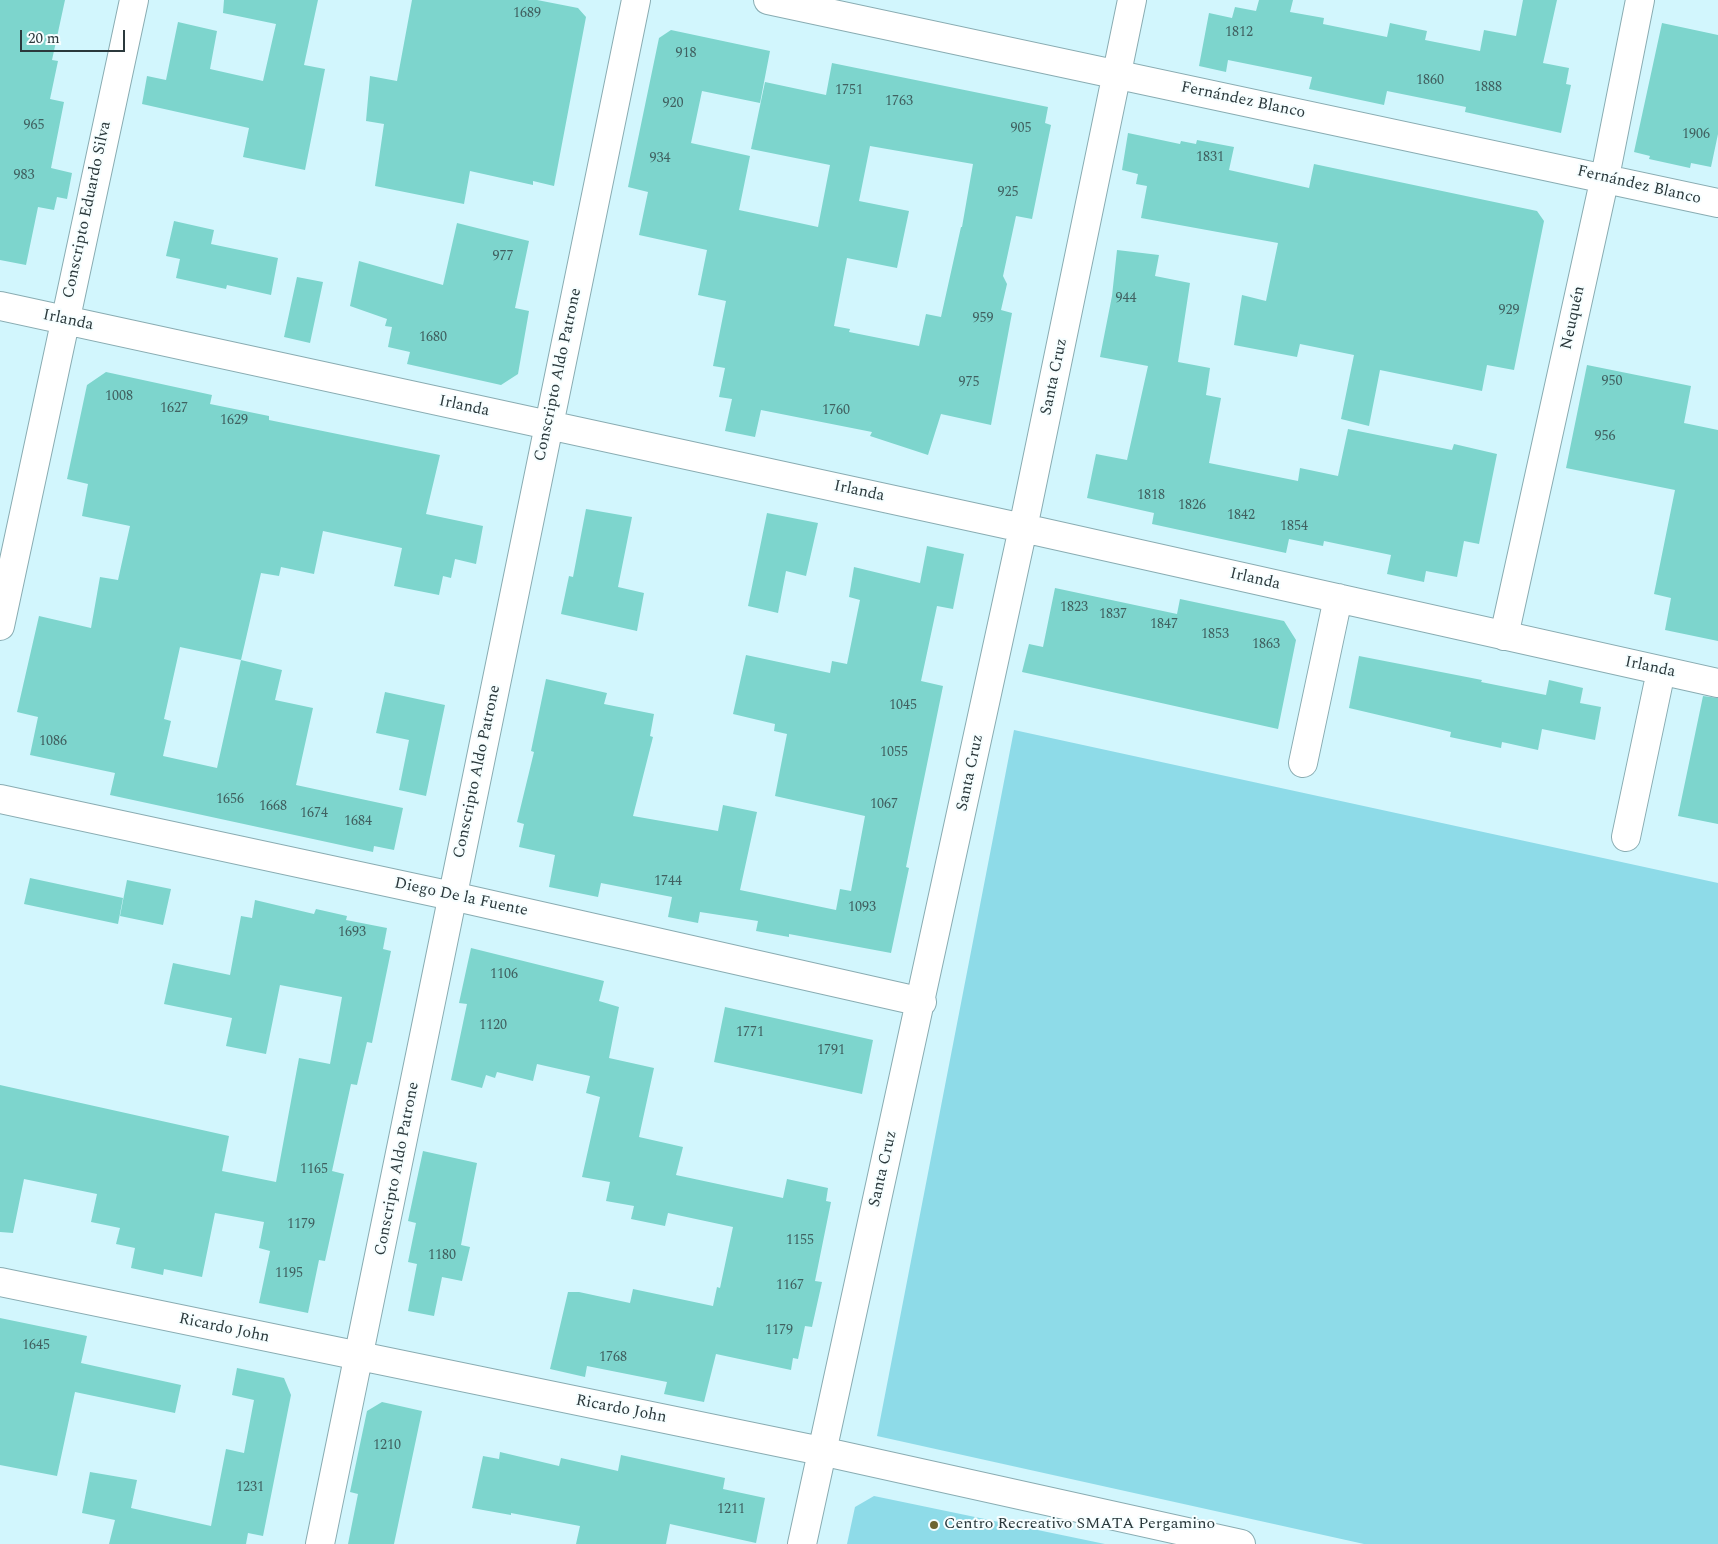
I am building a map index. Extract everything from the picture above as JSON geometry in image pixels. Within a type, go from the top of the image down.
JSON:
[{"type":"street","name":"Conscripto Eduardo Silva","points":[[0,626],[134,0]]},
{"type":"street","name":"Conscripto Aldo Patrone","points":[[320,1544],[360,1358],[452,896],[636,0]]},
{"type":"street","name":"Fernández Blanco","points":[[768,0],[1605,177],[1718,203]]},
{"type":"street","name":"Santa Cruz","points":[[802,1544],[922,1002],[1023,528],[1132,0]]},
{"type":"street","name":"Neuquén","points":[[1504,636],[1605,177],[1640,0]]},
{"type":"street","name":"Irlanda","points":[[0,306],[1023,528],[1718,683]]},
{"type":"street","points":[[1303,763],[1338,598]]},
{"type":"street","points":[[1626,838],[1661,671]]},
{"type":"street","name":"Diego De la Fuente","points":[[0,799],[452,896],[922,1002]]},
{"type":"street","name":"Ricardo John","points":[[0,1282],[360,1358],[822,1451],[1241,1544]]},
{"type":"shaded area","points":[[1014,730],[1718,883],[1718,1544],[1364,1544],[877,1436]]},
{"type":"shaded area","name":"Centro Recreativo SMATA Pergamino","points":[[874,1496],[1105,1544],[847,1544],[855,1507]]},
{"type":"building","points":[[0,0],[65,0],[52,60],[58,61],[50,99],[64,102],[51,168],[72,173],[67,199],[57,197],[54,210],[38,207],[26,265],[0,260]]},
{"type":"building","points":[[224,0],[318,0],[304,65],[325,69],[305,170],[243,157],[249,128],[142,104],[147,76],[166,80],[178,22],[217,31],[210,69],[263,81],[276,24],[223,13]]},
{"type":"building","points":[[412,0],[537,0],[578,8],[586,17],[554,186],[533,181],[533,185],[470,171],[464,204],[375,186],[384,124],[366,121],[370,76],[397,81]]},
{"type":"building","points":[[1259,0],[1293,0],[1290,12],[1324,18],[1323,24],[1387,37],[1390,23],[1427,31],[1425,40],[1480,51],[1484,30],[1516,36],[1523,0],[1557,0],[1543,63],[1569,68],[1566,84],[1571,85],[1561,133],[1465,112],[1466,107],[1387,91],[1384,105],[1309,89],[1312,77],[1228,60],[1226,72],[1199,66],[1209,13],[1232,18],[1235,7],[1256,11]]},
{"type":"building","points":[[1662,23],[1718,35],[1718,134],[1711,167],[1691,163],[1690,168],[1649,159],[1650,156],[1634,152]]},
{"type":"building","points":[[671,30],[770,51],[760,103],[702,91],[691,143],[750,156],[739,210],[818,227],[830,165],[751,149],[765,82],[826,95],[832,63],[1048,107],[1045,123],[1051,125],[1032,219],[1016,216],[1003,276],[1007,284],[1001,310],[1012,313],[991,425],[941,414],[928,455],[870,436],[872,432],[761,410],[755,437],[725,431],[732,399],[719,397],[725,368],[713,366],[726,301],[698,295],[707,250],[639,235],[648,192],[628,187],[659,38]],"holes":[[[870,146],[973,164],[962,227],[941,317],[926,314],[919,346],[849,332],[850,329],[834,326],[847,258],[897,268],[909,211],[859,201]]]},
{"type":"building","points":[[1128,133],[1180,144],[1181,141],[1196,144],[1197,140],[1234,147],[1229,170],[1309,188],[1314,164],[1537,211],[1544,221],[1514,370],[1487,365],[1482,391],[1380,370],[1369,426],[1341,419],[1354,355],[1300,344],[1297,357],[1234,345],[1242,295],[1266,301],[1278,243],[1141,218],[1147,186],[1136,184],[1138,174],[1122,170]]},
{"type":"building","points":[[174,221],[214,230],[211,244],[278,258],[271,295],[227,285],[226,289],[176,278],[180,259],[166,256]]},
{"type":"building","points":[[457,223],[529,241],[515,308],[529,311],[518,374],[501,385],[407,364],[410,352],[388,347],[392,327],[385,326],[387,319],[350,306],[359,261],[443,285]]},
{"type":"building","points":[[1117,250],[1159,255],[1155,276],[1190,283],[1178,362],[1210,368],[1206,395],[1221,398],[1209,463],[1298,481],[1300,468],[1338,476],[1348,429],[1452,450],[1454,444],[1497,454],[1479,544],[1464,541],[1457,577],[1426,571],[1424,582],[1387,574],[1391,555],[1324,541],[1323,546],[1289,539],[1286,553],[1152,524],[1154,513],[1087,498],[1096,454],[1127,460],[1148,366],[1100,357],[1112,296]]},
{"type":"building","points":[[297,277],[323,282],[310,343],[284,337]]},
{"type":"building","points":[[1587,365],[1691,386],[1684,423],[1718,430],[1718,641],[1665,630],[1671,598],[1654,594],[1675,490],[1566,468]]},
{"type":"building","points":[[106,372],[212,395],[210,404],[269,416],[269,420],[440,455],[426,514],[483,526],[476,564],[455,559],[451,578],[443,576],[439,595],[394,586],[402,548],[323,531],[314,574],[281,567],[279,576],[261,573],[241,660],[282,670],[275,700],[313,708],[296,785],[403,808],[394,850],[374,846],[373,852],[110,795],[115,773],[30,755],[38,717],[17,712],[39,616],[91,628],[100,577],[118,580],[130,526],[82,516],[88,484],[67,479],[87,385]],"holes":[[[180,647],[241,660],[217,768],[163,756],[171,721],[164,719]]]},
{"type":"building","points":[[586,509],[632,517],[618,587],[644,593],[637,631],[561,614],[569,576],[573,577]]},
{"type":"building","points":[[767,513],[818,523],[806,576],[786,571],[778,613],[748,606]]},
{"type":"building","points":[[927,546],[964,554],[953,609],[937,606],[921,681],[943,686],[906,867],[909,868],[891,953],[789,934],[789,937],[756,931],[758,921],[700,912],[698,923],[668,917],[672,897],[601,883],[598,897],[549,887],[555,855],[519,847],[524,824],[517,822],[534,752],[531,751],[546,679],[607,693],[604,704],[654,714],[650,736],[653,737],[633,816],[718,831],[723,805],[757,812],[740,890],[836,910],[840,889],[851,891],[865,816],[775,796],[787,734],[774,731],[775,724],[733,714],[746,655],[830,673],[832,661],[847,664],[860,600],[849,597],[854,567],[920,583]]},
{"type":"building","points":[[1055,588],[1177,614],[1180,599],[1284,621],[1296,640],[1278,729],[1022,672],[1029,644],[1043,647]]},
{"type":"building","points":[[1359,656],[1482,680],[1481,682],[1546,695],[1549,680],[1583,688],[1580,703],[1601,707],[1595,740],[1542,729],[1538,750],[1502,742],[1501,748],[1450,737],[1451,732],[1349,708]]},
{"type":"building","points":[[385,692],[445,705],[426,796],[399,790],[409,740],[376,733]]},
{"type":"building","points":[[1703,696],[1718,698],[1718,824],[1678,816]]},
{"type":"building","points":[[30,878],[123,898],[118,924],[24,904]]},
{"type":"building","points":[[127,880],[171,889],[163,925],[120,916]]},
{"type":"building","points":[[255,900],[314,914],[316,909],[347,916],[346,920],[387,928],[383,949],[391,951],[372,1043],[367,1042],[357,1085],[351,1084],[332,1171],[344,1174],[325,1261],[319,1260],[308,1313],[259,1303],[270,1251],[259,1248],[264,1222],[215,1213],[202,1277],[164,1269],[163,1275],[131,1268],[135,1248],[116,1244],[120,1228],[91,1222],[97,1194],[24,1179],[13,1233],[0,1232],[0,1085],[229,1136],[222,1171],[276,1182],[299,1058],[330,1064],[342,997],[280,985],[266,1054],[226,1046],[232,1018],[164,1004],[173,963],[230,975],[241,916],[252,918]]},
{"type":"building","points":[[471,948],[604,981],[599,1001],[619,1007],[609,1058],[654,1068],[639,1137],[683,1147],[676,1175],[783,1198],[787,1179],[828,1188],[826,1201],[831,1202],[815,1281],[822,1282],[812,1327],[805,1326],[798,1359],[793,1358],[791,1370],[716,1354],[704,1402],[664,1394],[667,1382],[587,1366],[585,1377],[550,1369],[568,1292],[579,1292],[630,1303],[633,1289],[713,1306],[717,1287],[720,1288],[733,1227],[668,1213],[665,1226],[631,1219],[634,1206],[606,1201],[610,1182],[582,1177],[600,1097],[586,1093],[590,1076],[537,1064],[533,1081],[497,1072],[495,1078],[486,1075],[482,1088],[451,1080],[467,1004],[459,1003]]},
{"type":"building","points":[[725,1007],[873,1040],[862,1094],[714,1062]]},
{"type":"building","points":[[423,1151],[477,1163],[461,1245],[470,1247],[462,1281],[442,1277],[434,1316],[408,1311],[417,1264],[408,1262],[416,1223],[408,1221]]},
{"type":"building","points":[[0,1318],[87,1336],[81,1363],[181,1385],[175,1413],[75,1392],[57,1476],[0,1465]]},
{"type":"building","points":[[237,1368],[284,1378],[291,1395],[263,1536],[248,1533],[246,1544],[109,1544],[115,1520],[82,1513],[90,1472],[137,1480],[131,1508],[211,1526],[226,1449],[244,1453],[254,1400],[232,1395]]},
{"type":"building","points":[[382,1402],[422,1411],[394,1544],[348,1544],[358,1494],[350,1492],[367,1411]]},
{"type":"building","points":[[500,1452],[559,1466],[561,1458],[618,1471],[621,1455],[725,1478],[723,1489],[765,1498],[756,1543],[670,1524],[666,1544],[576,1544],[580,1526],[472,1508],[483,1456],[499,1459]]},
{"type":"place","name":"Centro Recreativo SMATA Pergamino","points":[[934,1525]]}]
